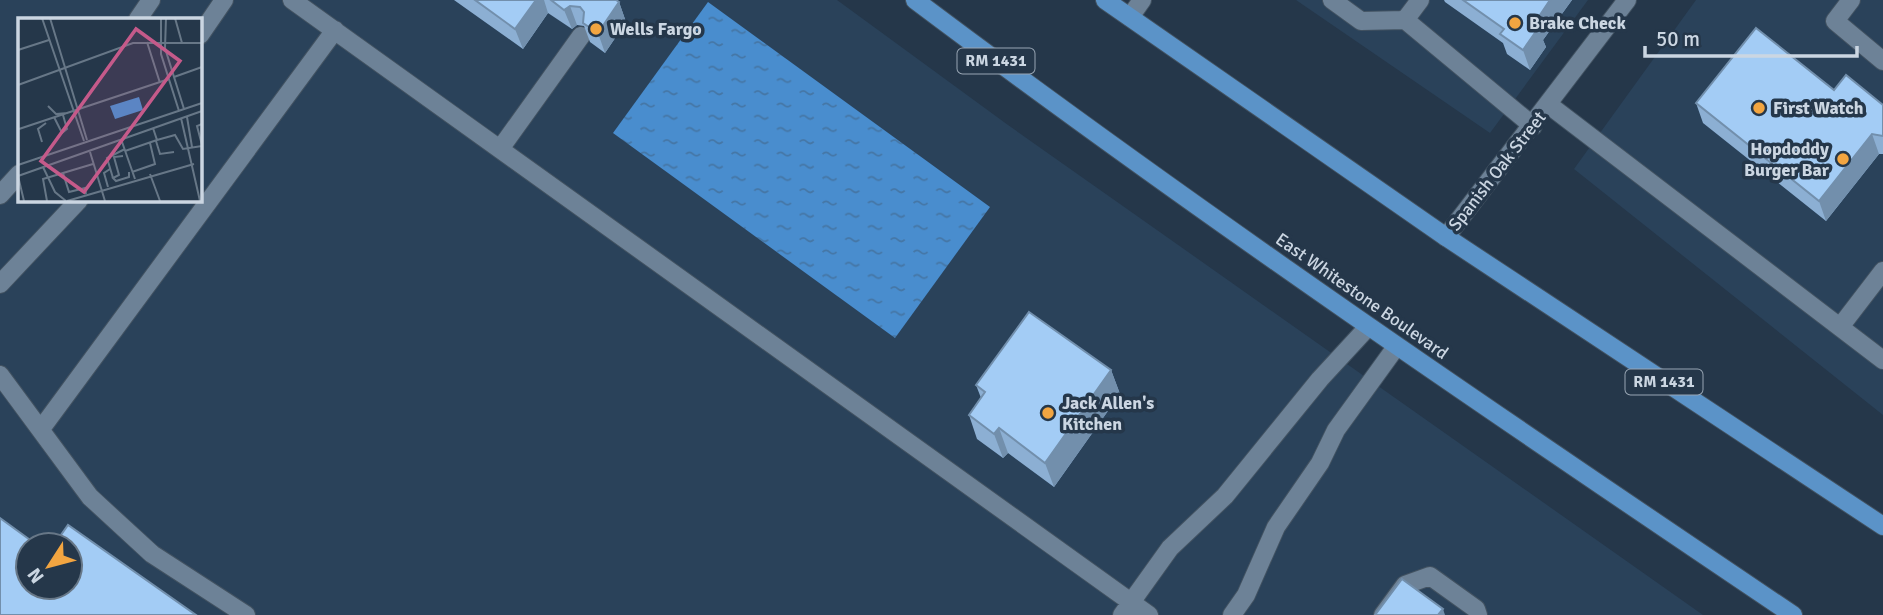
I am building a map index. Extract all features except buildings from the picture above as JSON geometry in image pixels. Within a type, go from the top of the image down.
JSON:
[{"type":"main road","name":"East Whitestone Boulevard","points":[[915,0],[1076,122],[1396,347],[1793,615]]},
{"type":"main road","name":"RM 1431","points":[[1105,0],[1446,237],[1883,527]]},
{"type":"street","points":[[139,18],[151,0]]},
{"type":"street","points":[[201,34],[224,0]]},
{"type":"street","points":[[292,0],[500,149],[1126,609],[1149,615]]},
{"type":"street","points":[[1130,18],[1142,0]]},
{"type":"street","points":[[1332,0],[1361,21],[1404,19],[1532,126]]},
{"type":"street","points":[[1404,19],[1420,0]]},
{"type":"street","name":"Spanish Oak Street","points":[[1446,237],[1627,0]]},
{"type":"street","points":[[1851,0],[1835,21],[1883,61]]},
{"type":"street","points":[[41,429],[335,30]]},
{"type":"street","points":[[500,149],[581,36]]},
{"type":"street","points":[[1549,105],[1883,359]]},
{"type":"street","points":[[0,195],[18,175]]},
{"type":"street","points":[[0,284],[78,201]]},
{"type":"street","points":[[1840,327],[1883,271]]},
{"type":"street","points":[[1126,609],[1170,548],[1226,496],[1320,379],[1368,327]]},
{"type":"street","points":[[1232,615],[1246,595],[1276,527],[1320,463],[1336,430],[1396,347]]},
{"type":"street","points":[[0,375],[90,497],[143,546],[246,615]]},
{"type":"street","points":[[1383,615],[1405,585],[1430,576],[1476,609],[1478,615]]},
{"type":"shaded area","points":[[0,0],[837,0],[1008,125],[1703,615],[0,615]]},
{"type":"shaded area","points":[[1296,0],[1588,0],[1490,133]]},
{"type":"shaded area","points":[[1696,0],[1883,0],[1883,415],[1574,169]]},
{"type":"water","points":[[708,2],[990,207],[895,338],[613,133]]},
{"type":"place","name":"Brake Check","points":[[1515,23]]},
{"type":"place","name":"Wells Fargo","points":[[596,29]]},
{"type":"place","name":"First Watch","points":[[1759,108]]},
{"type":"place","name":"Hopdoddy Burger Bar","points":[[1843,159]]},
{"type":"place","name":"Jack Allen's Kitchen","points":[[1048,413]]}]
